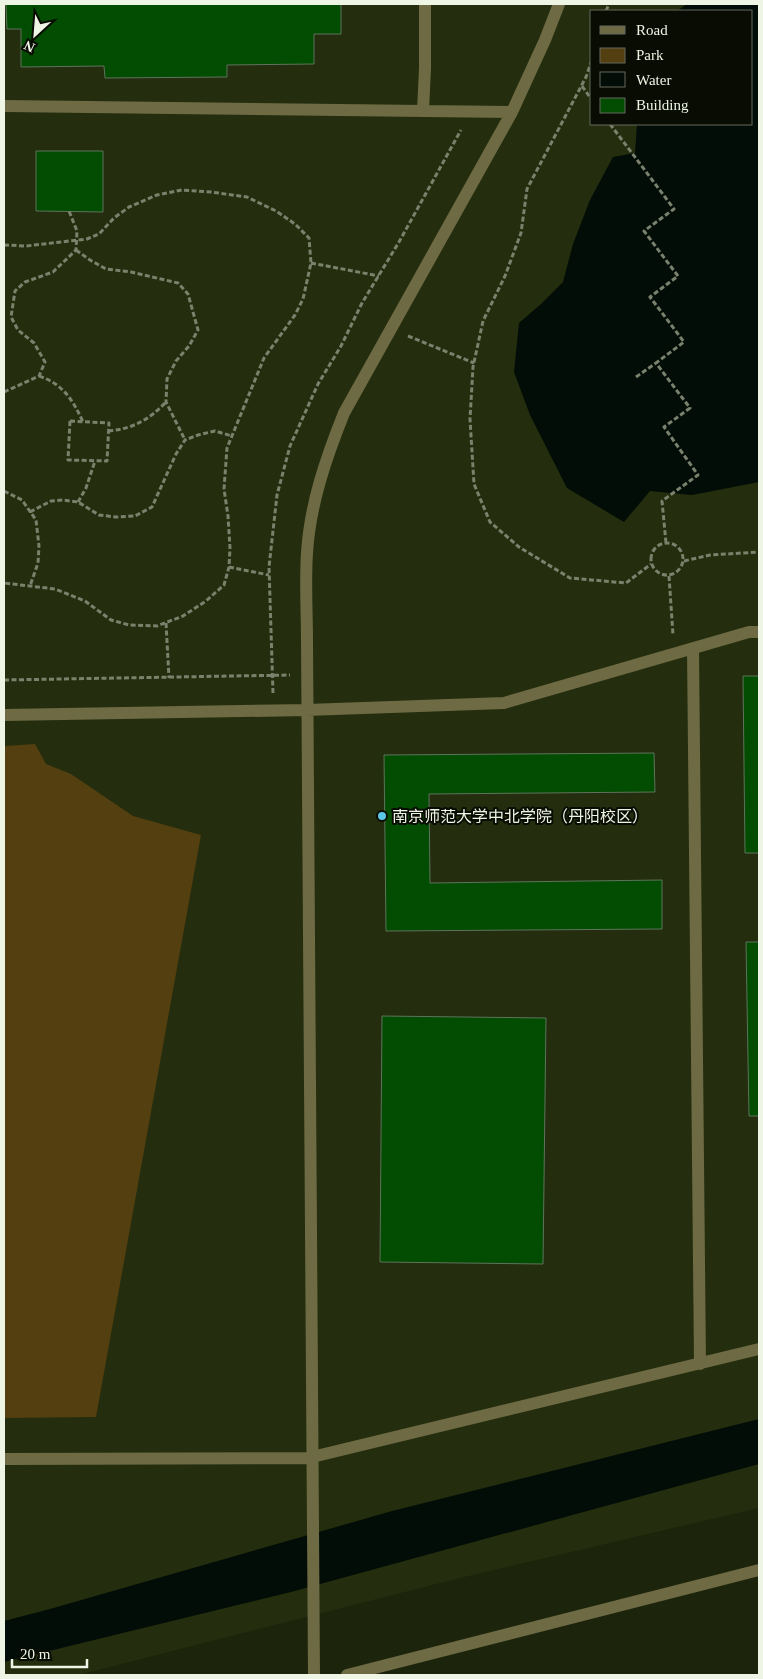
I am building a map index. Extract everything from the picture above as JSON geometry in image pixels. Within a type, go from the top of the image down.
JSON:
[{"type":"street","points":[[423,111],[425,4]]},
{"type":"street","points":[[314,1675],[307,554],[317,490],[328,454],[344,413],[512,112],[545,40],[559,4]]},
{"type":"street","points":[[4,106],[512,112]]},
{"type":"street","points":[[4,715],[307,710],[504,703],[749,632],[759,632]]},
{"type":"street","points":[[692,649],[700,1364]]},
{"type":"street","points":[[4,1459],[312,1457],[759,1349]]},
{"type":"street","points":[[347,1675],[759,1570]]},
{"type":"path","points":[[590,66],[582,86],[527,189],[521,234],[505,276],[483,321],[474,363],[470,419],[474,484],[490,522],[519,547],[570,578],[626,583],[651,564]]},
{"type":"path","points":[[582,86],[590,97]]},
{"type":"path","points":[[611,125],[674,209],[644,231],[678,276],[650,297],[684,342],[636,377]]},
{"type":"path","points":[[4,245],[26,246],[86,239],[99,234],[114,218],[129,207],[157,196],[182,190],[247,197],[276,211],[296,224],[309,238],[311,263],[303,299],[295,316],[264,358],[227,448],[224,489],[230,548],[229,567],[224,585],[206,601],[183,616],[157,626],[129,625],[111,620],[85,601],[55,589],[4,583]]},
{"type":"path","points":[[4,392],[39,376],[45,362],[34,343],[18,330],[11,317],[15,291],[25,282],[53,272],[76,250],[77,231],[69,211]]},
{"type":"path","points":[[76,250],[106,269],[131,272],[178,283],[188,294],[198,330],[189,346],[176,361],[167,379],[166,402],[186,440]]},
{"type":"path","points":[[311,263],[379,276]]},
{"type":"path","points":[[391,329],[474,363]]},
{"type":"path","points":[[656,363],[690,408],[664,427],[698,476],[662,500],[666,544]]},
{"type":"path","points":[[39,376],[50,380],[63,389],[74,402],[83,422]]},
{"type":"path","points":[[108,431],[120,430],[139,424],[154,414],[166,402]]},
{"type":"path","points":[[70,421],[109,423],[108,431],[107,461],[68,460],[70,421]]},
{"type":"path","points":[[30,512],[50,501],[63,500],[78,502],[99,515],[116,517],[135,516],[152,507],[176,454],[186,440],[215,431],[232,436]]},
{"type":"path","points":[[78,502],[86,488],[95,461]]},
{"type":"path","points":[[4,491],[22,500],[36,520],[39,546],[38,563],[30,586]]},
{"type":"path","points":[[666,544],[673,544],[681,550],[684,561],[679,571],[669,576],[658,573],[651,564],[655,548],[666,544]]},
{"type":"path","points":[[684,561],[710,555],[759,552]]},
{"type":"path","points":[[229,567],[269,575]]},
{"type":"path","points":[[669,576],[675,654]]},
{"type":"path","points":[[166,623],[169,678]]},
{"type":"path","points":[[4,680],[308,675]]},
{"type":"shaded area","name":"南京师范大学中北学院（丹阳校区）","points":[[4,4],[759,4],[759,1508],[456,1579],[78,1675],[4,1675]]},
{"type":"green space","points":[[35,744],[46,764],[71,774],[133,816],[201,835],[96,1417],[4,1418],[4,746]]},
{"type":"water","points":[[687,4],[759,4],[759,482],[692,495],[650,491],[624,522],[567,488],[530,415],[514,372],[519,323],[563,282],[573,244],[590,200],[613,157],[635,153],[637,125],[753,125],[753,10],[678,10]]},
{"type":"water","points":[[759,1419],[759,1464],[291,1592],[4,1662],[4,1621],[392,1511]]},
{"type":"building","points":[[6,4],[341,4],[341,34],[314,34],[314,64],[227,65],[227,77],[105,78],[104,66],[21,67],[21,29],[7,29]]},
{"type":"building","points":[[36,151],[103,151],[103,212],[36,211]]},
{"type":"building","points":[[743,676],[759,676],[759,853],[745,853]]},
{"type":"building","points":[[654,753],[655,792],[429,794],[430,883],[662,880],[662,929],[386,931],[384,755]]},
{"type":"building","points":[[746,942],[759,942],[759,1116],[749,1116]]},
{"type":"building","points":[[382,1016],[546,1018],[543,1264],[380,1262]]},
{"type":"place","name":"南京师范大学中北学院（丹阳校区）","points":[[382,816]]}]
